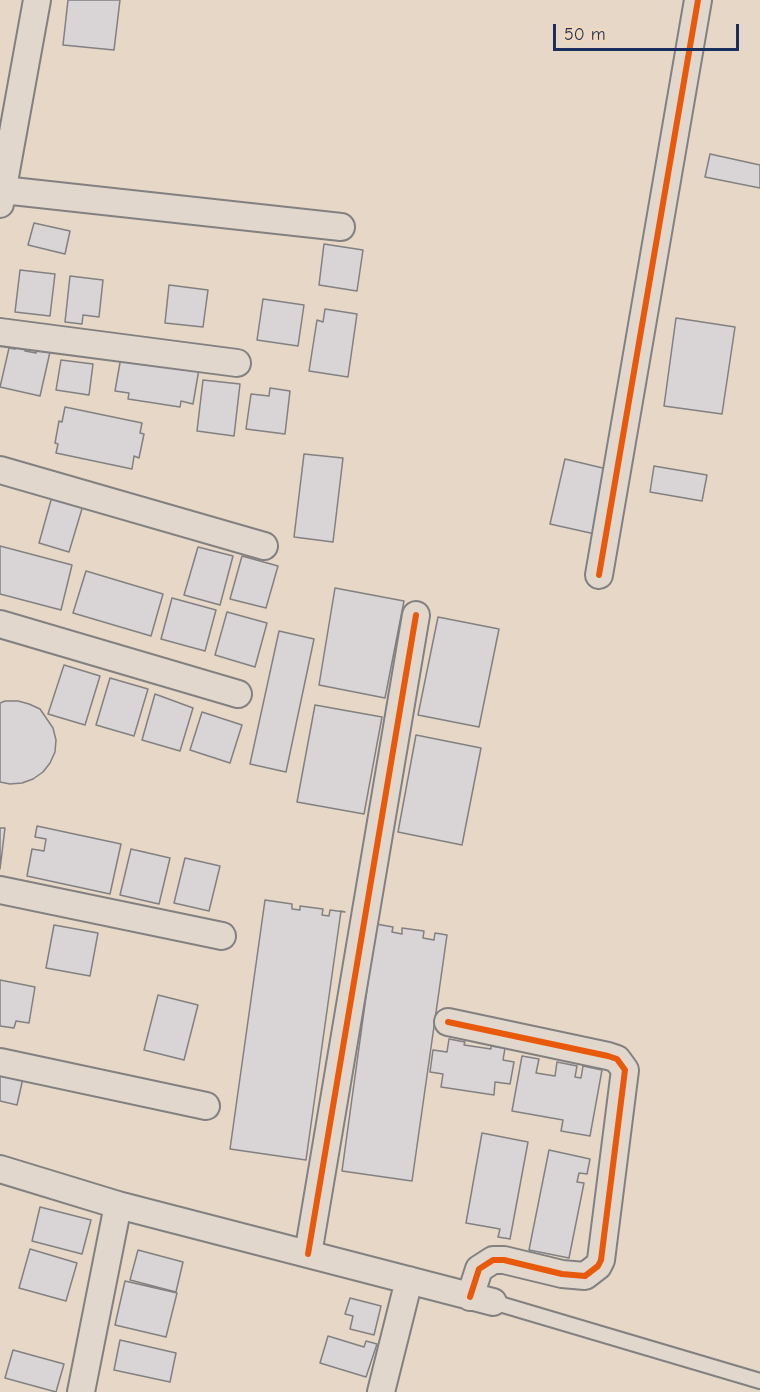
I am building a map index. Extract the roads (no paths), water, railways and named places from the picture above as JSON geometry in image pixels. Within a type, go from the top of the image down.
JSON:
[{"type":"street","points":[[37,0],[1,197],[341,227]]},
{"type":"street","points":[[599,575],[698,0]]},
{"type":"street","points":[[0,332],[237,363]]},
{"type":"street","points":[[0,470],[264,546]]},
{"type":"street","points":[[308,1254],[416,615]]},
{"type":"street","points":[[0,624],[238,694]]},
{"type":"street","points":[[0,890],[222,936]]},
{"type":"street","points":[[0,1169],[118,1205],[481,1299],[479,1269],[493,1260],[504,1260],[562,1274],[585,1276],[598,1266],[601,1260],[625,1070],[617,1059],[608,1056],[448,1022]]},
{"type":"street","points":[[0,1062],[206,1106]]},
{"type":"street","points":[[81,1392],[118,1205]]},
{"type":"street","points":[[381,1392],[409,1280]]},
{"type":"lane","points":[[481,1299],[760,1381]]}]
